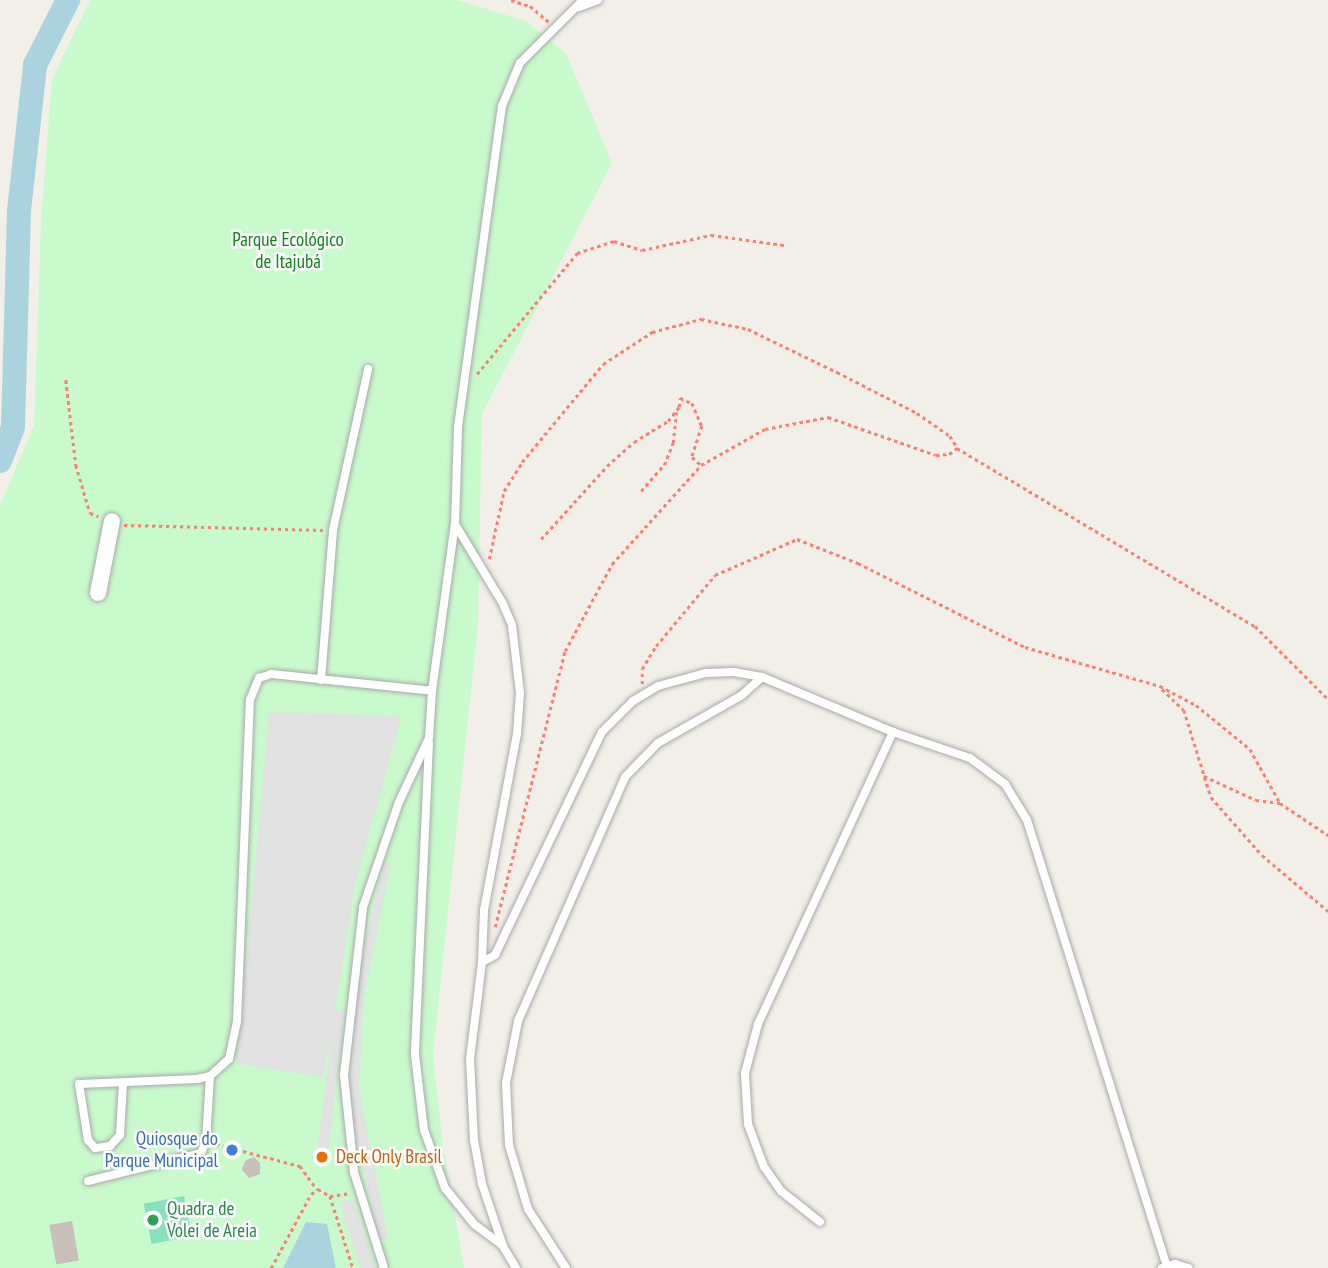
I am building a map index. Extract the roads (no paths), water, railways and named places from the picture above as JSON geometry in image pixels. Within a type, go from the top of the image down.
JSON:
[{"type":"street","points":[[98,593],[112,521]]},
{"type":"lane","points":[[503,1246],[474,1224],[445,1188],[424,1130],[415,1055],[432,691],[455,524],[462,393],[502,106],[514,71],[581,4],[598,0]]},
{"type":"lane","points":[[321,680],[333,530],[368,369]]},
{"type":"lane","points":[[455,524],[485,572],[512,625],[520,693],[517,734],[484,910],[482,962],[470,1059],[474,1140],[482,1184],[503,1246],[516,1268]]},
{"type":"lane","points":[[482,962],[495,955],[601,732],[643,694],[673,680],[706,673],[734,672],[762,677],[892,732],[983,765],[1005,784],[1021,807],[1165,1267],[1188,1268]]},
{"type":"lane","points":[[123,1083],[120,1135],[110,1146],[95,1148],[88,1140],[79,1084],[210,1076],[229,1059],[237,1021],[252,688],[259,678],[271,674],[432,691]]},
{"type":"lane","points":[[566,1268],[528,1209],[509,1145],[506,1083],[518,1021],[625,777],[658,743],[742,695],[762,677]]},
{"type":"lane","points":[[820,1222],[781,1191],[758,1153],[746,1107],[748,1056],[758,1024],[892,732]]},
{"type":"lane","points":[[384,1268],[360,1191],[346,1126],[344,1075],[363,907],[400,802],[429,738]]},
{"type":"lane","points":[[88,1181],[186,1159],[201,1153],[206,1141],[210,1076]]},
{"type":"water","points":[[306,1222],[327,1224],[336,1268],[283,1268]]},
{"type":"waterway","points":[[0,461],[13,427],[19,211],[35,65],[68,0]]},
{"type":"place","name":"Quiosque do Parque Municipal","points":[[232,1150]]},
{"type":"place","name":"Deck Only Brasil","points":[[322,1157]]},
{"type":"place","name":"Quadra de Volei de Areia","points":[[153,1220]]},
{"type":"park label","name":"Parque Ecológico de Itajubá","points":[[288,251]]}]
